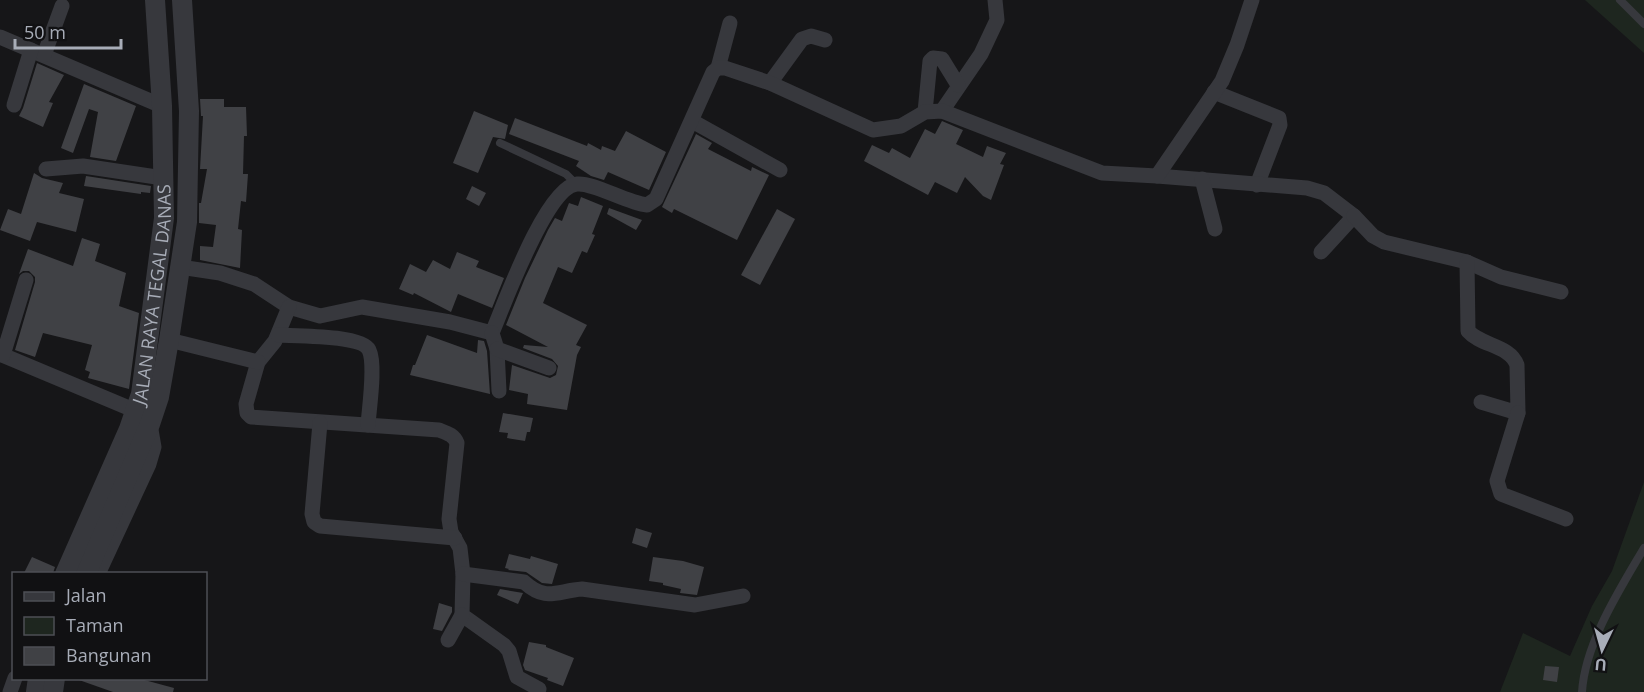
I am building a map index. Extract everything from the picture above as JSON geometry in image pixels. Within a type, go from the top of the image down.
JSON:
[{"type":"street","name":"JALAN RAYA TEGAL DANAS","points":[[86,572],[143,417],[142,382],[164,218],[162,106],[155,0]]},
{"type":"street","name":"JALAN RAYA TEGAL DANAS","points":[[66,572],[143,417],[159,397],[187,222],[189,111],[182,0]]},
{"type":"street","points":[[942,111],[981,54],[997,20],[995,0]]},
{"type":"street","points":[[1157,176],[1222,81],[1252,0]]},
{"type":"street","points":[[14,105],[62,6]]},
{"type":"street","points":[[499,391],[497,349],[492,333],[537,226],[551,206],[568,188],[576,184],[585,185],[637,204],[647,205],[656,198],[713,72],[718,68],[730,22]]},
{"type":"street","points":[[770,83],[802,39],[811,36],[825,40]]},
{"type":"street","points":[[0,37],[162,106]]},
{"type":"street","points":[[925,112],[930,61],[933,58],[942,59],[958,85]]},
{"type":"street","points":[[718,68],[725,68],[770,83],[873,130],[901,126],[925,112],[942,111],[1102,173],[1202,178],[1257,186],[1308,188],[1324,193],[1354,216],[1373,236],[1384,242],[1467,262],[1501,277],[1561,292]]},
{"type":"street","points":[[1214,92],[1279,118],[1281,125],[1257,186]]},
{"type":"street","points":[[692,121],[780,170]]},
{"type":"street","points":[[46,169],[83,166],[163,178]]},
{"type":"street","points":[[1202,178],[1215,229]]},
{"type":"street","points":[[1321,252],[1354,216]]},
{"type":"street","points":[[1467,262],[1468,331],[1478,340],[1510,354],[1517,365],[1518,413],[1497,481],[1498,488],[1501,494],[1566,519]]},
{"type":"street","points":[[180,267],[220,273],[254,284],[289,308],[320,316],[344,309],[373,308],[450,322],[492,333]]},
{"type":"street","points":[[26,280],[1,354],[143,417],[154,447],[150,465],[98,572]]},
{"type":"street","points":[[289,308],[279,334],[258,362],[246,404],[246,413],[251,417],[440,430],[455,438],[457,443],[449,519],[451,532],[460,548],[463,574],[462,615],[448,640]]},
{"type":"street","points":[[279,334],[345,339],[361,342],[368,347],[372,365],[368,426]]},
{"type":"street","points":[[169,340],[258,362]]},
{"type":"street","points":[[497,349],[549,368]]},
{"type":"street","points":[[1481,402],[1518,413]]},
{"type":"street","points":[[320,423],[312,514],[314,522],[320,526],[455,538]]},
{"type":"street","points":[[463,574],[524,582],[531,589],[547,596],[567,590],[582,589],[695,605],[743,596]]},
{"type":"street","points":[[462,615],[504,645],[509,651],[517,677],[539,689]]},
{"type":"lane","points":[[1620,0],[1644,24]]},
{"type":"lane","points":[[500,143],[566,174],[576,184]]},
{"type":"lane","points":[[1582,692],[1593,645],[1608,609],[1644,548]]},
{"type":"green space","points":[[1585,0],[1644,0],[1644,53]]},
{"type":"green space","points":[[1644,482],[1644,692],[1500,692],[1523,633],[1570,656],[1592,606],[1612,571]]},
{"type":"building","points":[[37,63],[64,75],[49,102],[53,103],[43,127],[19,116]]},
{"type":"building","points":[[84,84],[136,106],[116,161],[90,157],[98,112],[89,109],[73,153],[61,148]]},
{"type":"building","points":[[200,99],[224,99],[224,107],[246,107],[247,136],[244,136],[243,174],[248,174],[246,202],[241,201],[238,229],[242,230],[240,268],[200,260],[200,246],[213,247],[216,225],[199,223],[199,203],[201,203],[207,169],[200,169],[203,116],[201,116]]},
{"type":"building","points":[[474,111],[508,125],[505,139],[493,137],[478,173],[453,163]]},
{"type":"building","points":[[515,118],[587,146],[588,143],[601,150],[602,146],[615,151],[626,131],[666,152],[649,190],[608,172],[604,180],[591,176],[576,166],[579,161],[509,134]]},
{"type":"building","points":[[942,121],[963,130],[956,144],[983,157],[987,146],[1006,153],[1000,164],[1004,165],[991,200],[983,196],[965,177],[957,193],[935,182],[928,195],[864,161],[872,145],[889,153],[892,148],[910,158],[925,129],[935,134]]},
{"type":"building","points":[[696,134],[712,143],[708,149],[751,171],[752,167],[769,175],[737,240],[674,209],[672,213],[662,207]]},
{"type":"building","points":[[34,173],[42,178],[63,183],[59,193],[84,199],[76,232],[37,222],[30,241],[0,230],[8,209],[21,214]]},
{"type":"building","points":[[86,176],[151,186],[150,193],[141,192],[141,194],[84,186]]},
{"type":"building","points":[[472,186],[486,193],[479,206],[466,199]]},
{"type":"building","points":[[581,197],[603,206],[592,234],[595,235],[587,253],[582,251],[572,273],[558,267],[543,303],[587,325],[576,345],[581,347],[577,355],[567,410],[527,404],[528,394],[509,390],[512,365],[550,378],[556,375],[558,366],[552,359],[523,348],[524,345],[548,347],[506,325],[525,278],[555,218],[562,221],[569,203],[578,206]]},
{"type":"building","points":[[609,208],[642,220],[636,230],[607,214]]},
{"type":"building","points":[[777,209],[795,219],[760,285],[741,275]]},
{"type":"building","points":[[82,238],[100,244],[95,261],[126,273],[119,306],[139,313],[129,389],[88,378],[90,372],[85,370],[92,345],[43,333],[35,357],[15,350],[35,282],[35,277],[29,271],[19,274],[28,249],[73,266]]},
{"type":"building","points":[[457,252],[479,261],[476,267],[504,278],[492,308],[458,294],[451,312],[414,293],[413,295],[399,289],[410,264],[426,272],[433,260],[450,269]]},
{"type":"building","points":[[427,335],[477,353],[478,340],[484,341],[487,351],[490,394],[410,375]]},
{"type":"building","points":[[503,413],[533,418],[525,441],[507,438],[508,433],[499,432]]},
{"type":"building","points":[[636,528],[652,533],[647,548],[632,543]]},
{"type":"building","points":[[509,554],[530,559],[531,556],[558,564],[552,584],[542,583],[526,572],[505,568]]},
{"type":"building","points":[[32,557],[55,567],[53,572],[24,572]]},
{"type":"building","points":[[653,557],[683,561],[704,567],[697,595],[680,593],[681,589],[649,581]]},
{"type":"building","points":[[500,589],[523,593],[518,604],[497,595]]},
{"type":"building","points":[[439,603],[452,607],[452,612],[442,631],[433,629]]},
{"type":"building","points":[[529,642],[546,645],[546,647],[574,658],[563,686],[525,670],[523,665]]},
{"type":"building","points":[[1545,666],[1559,667],[1557,682],[1543,680]]},
{"type":"building","points":[[79,680],[144,680],[174,688],[173,692],[113,692]]}]
